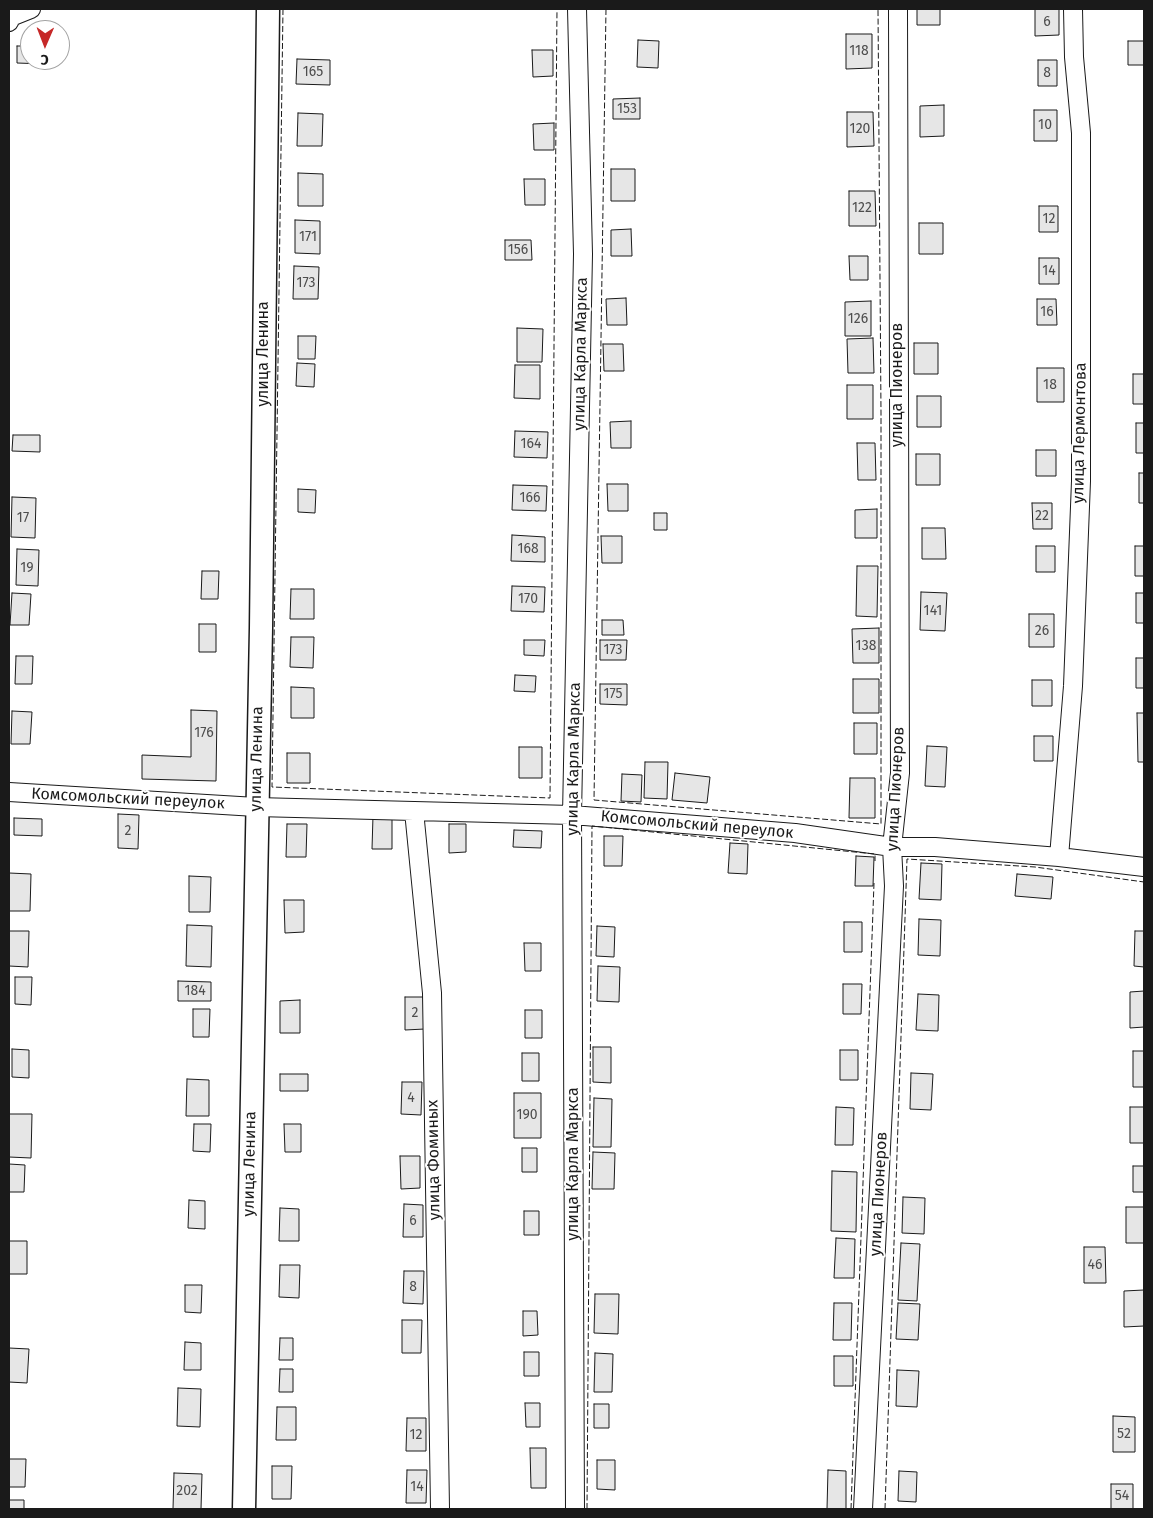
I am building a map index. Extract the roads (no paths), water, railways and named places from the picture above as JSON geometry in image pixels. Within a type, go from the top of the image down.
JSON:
[{"type":"main road","name":"улица Ленина","points":[[244,1509],[256,807],[262,580],[268,9]]},
{"type":"street","points":[[9,22],[11,17],[31,9]]},
{"type":"street","name":"улица Карла Маркса","points":[[575,1509],[572,815],[583,254],[577,9]]},
{"type":"street","name":"улица Пионеров","points":[[863,1509],[894,886],[892,847],[900,772],[898,9]]},
{"type":"street","name":"улица Лермонтова","points":[[1059,856],[1073,686],[1080,481],[1081,133],[1074,57],[1073,9]]},
{"type":"street","name":"Комсомольский переулок","points":[[9,792],[256,807],[572,815],[796,832],[892,847],[935,847],[1059,856],[1144,868]]},
{"type":"street","name":"улица Фоминых","points":[[414,811],[432,993],[440,1509]]}]
